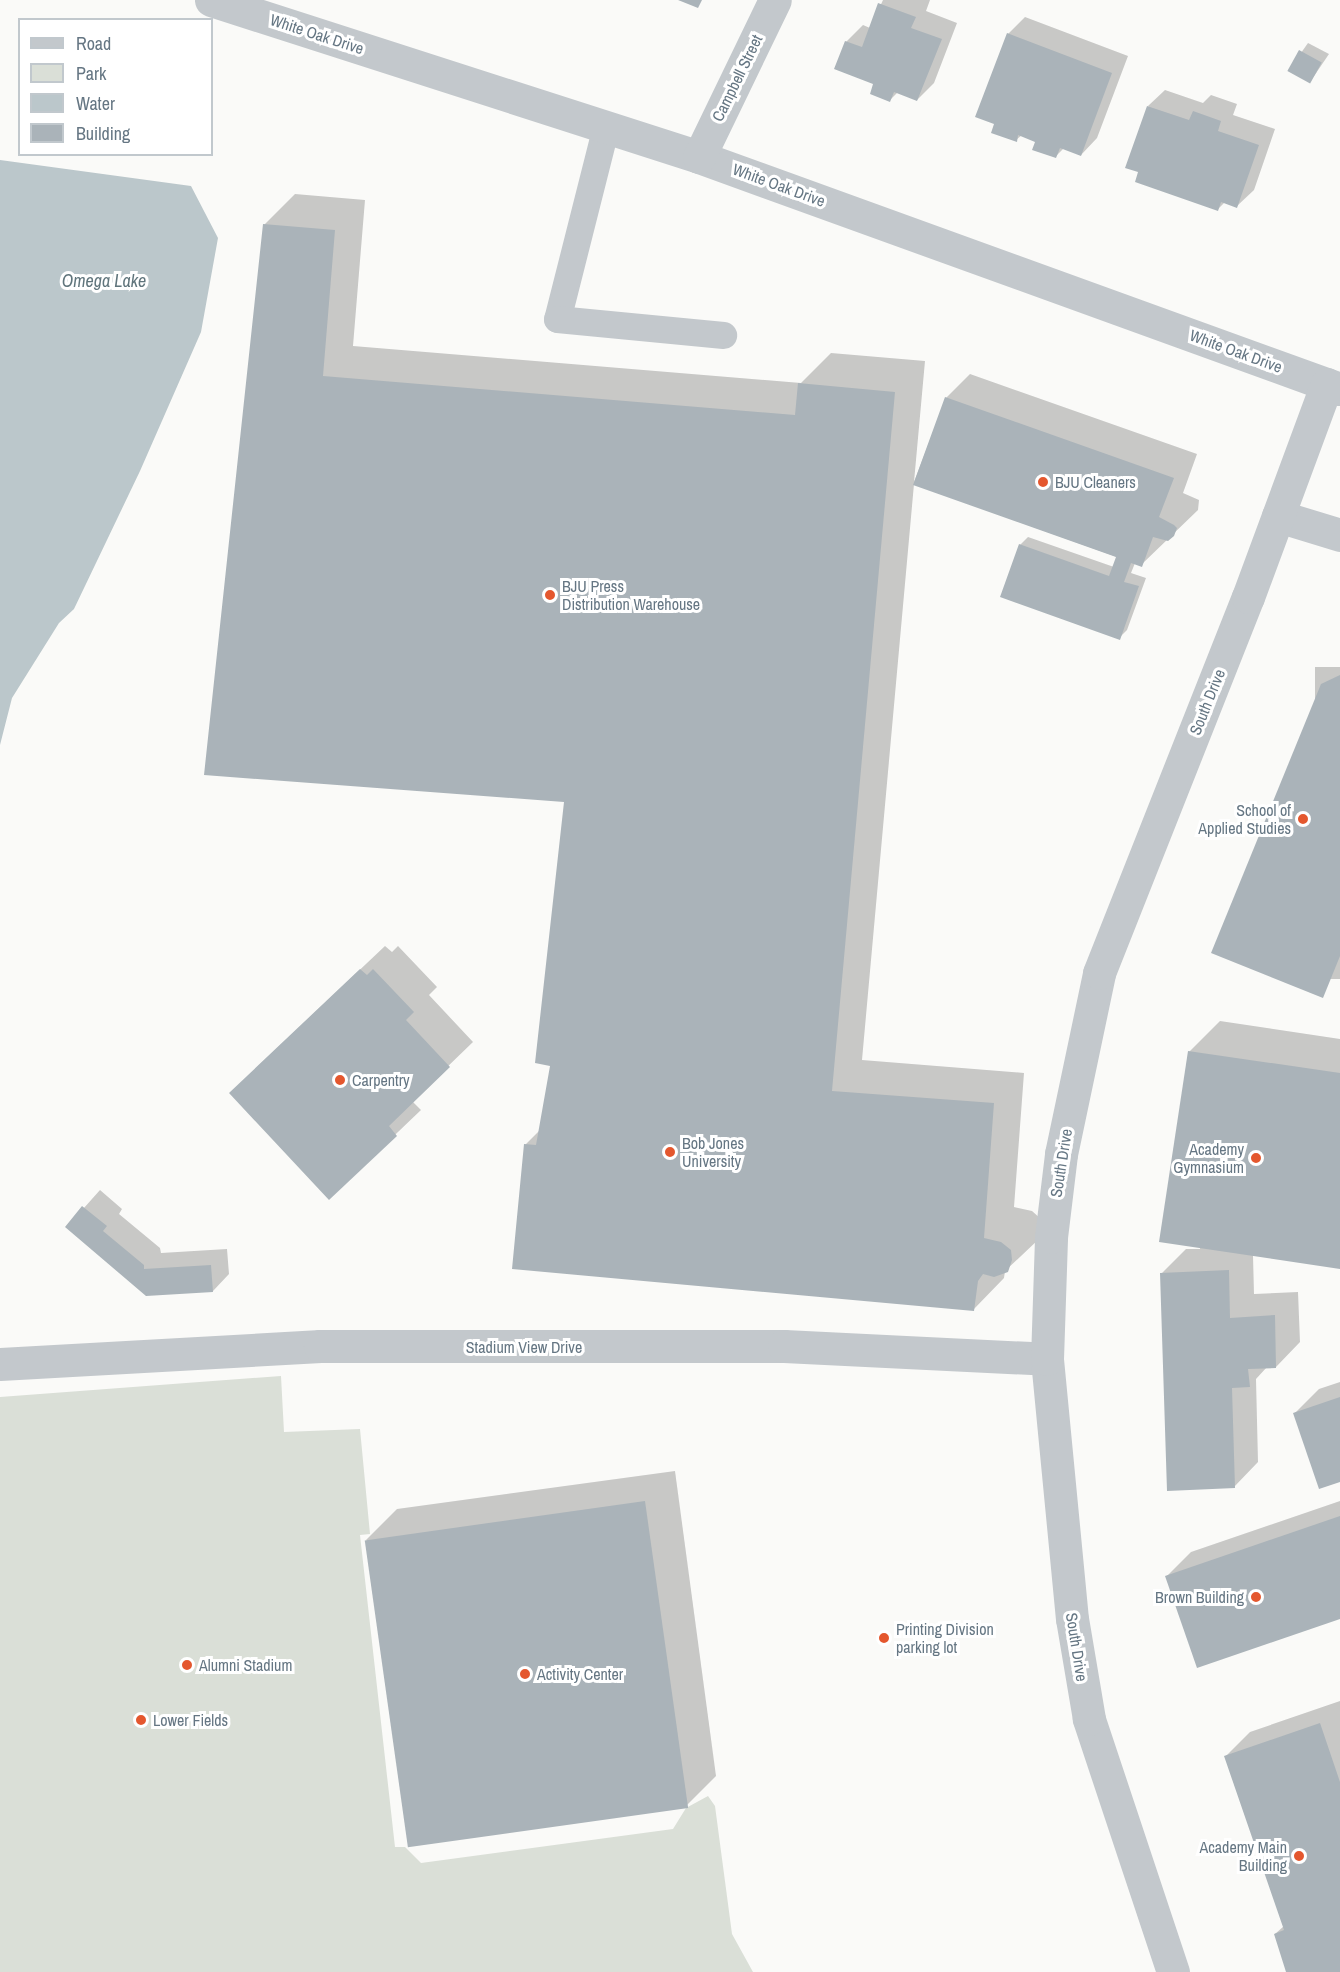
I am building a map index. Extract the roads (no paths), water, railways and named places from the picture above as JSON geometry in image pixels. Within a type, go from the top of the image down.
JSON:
[{"type":"street","name":"White Oak Drive","points":[[211,0],[699,156],[1333,386]]},
{"type":"street","name":"Campbell Street","points":[[699,156],[775,0]]},
{"type":"street","name":"South Drive","points":[[1173,1972],[1089,1719],[1072,1619],[1047,1359],[1051,1237],[1061,1154],[1099,973],[1278,516],[1333,386]]},
{"type":"street","points":[[1278,516],[1340,535]]},
{"type":"street","name":"Stadium View Drive","points":[[0,1364],[321,1346],[784,1346],[1047,1359]]},
{"type":"lane","points":[[606,126],[557,319],[723,334]]},
{"type":"water","name":"Omega Lake","points":[[0,160],[191,186],[218,238],[201,332],[140,471],[74,609],[59,623],[12,698],[0,745]]},
{"type":"place","name":"BJU Cleaners","points":[[1043,482]]},
{"type":"place","name":"BJU Press Distribution Warehouse","points":[[550,595]]},
{"type":"place","name":"School of Applied Studies","points":[[1303,819]]},
{"type":"place","name":"Carpentry","points":[[340,1080]]},
{"type":"place","name":"Bob Jones University","points":[[670,1152]]},
{"type":"place","name":"Academy Gymnasium","points":[[1256,1158]]},
{"type":"place","name":"Brown Building","points":[[1256,1597]]},
{"type":"place","name":"Printing Division parking lot","points":[[884,1638]]},
{"type":"place","name":"Alumni Stadium","points":[[187,1665]]},
{"type":"place","name":"Activity Center","points":[[525,1674]]},
{"type":"place","name":"Lower Fields","points":[[141,1720]]},
{"type":"place","name":"Academy Main Building","points":[[1299,1856]]}]
